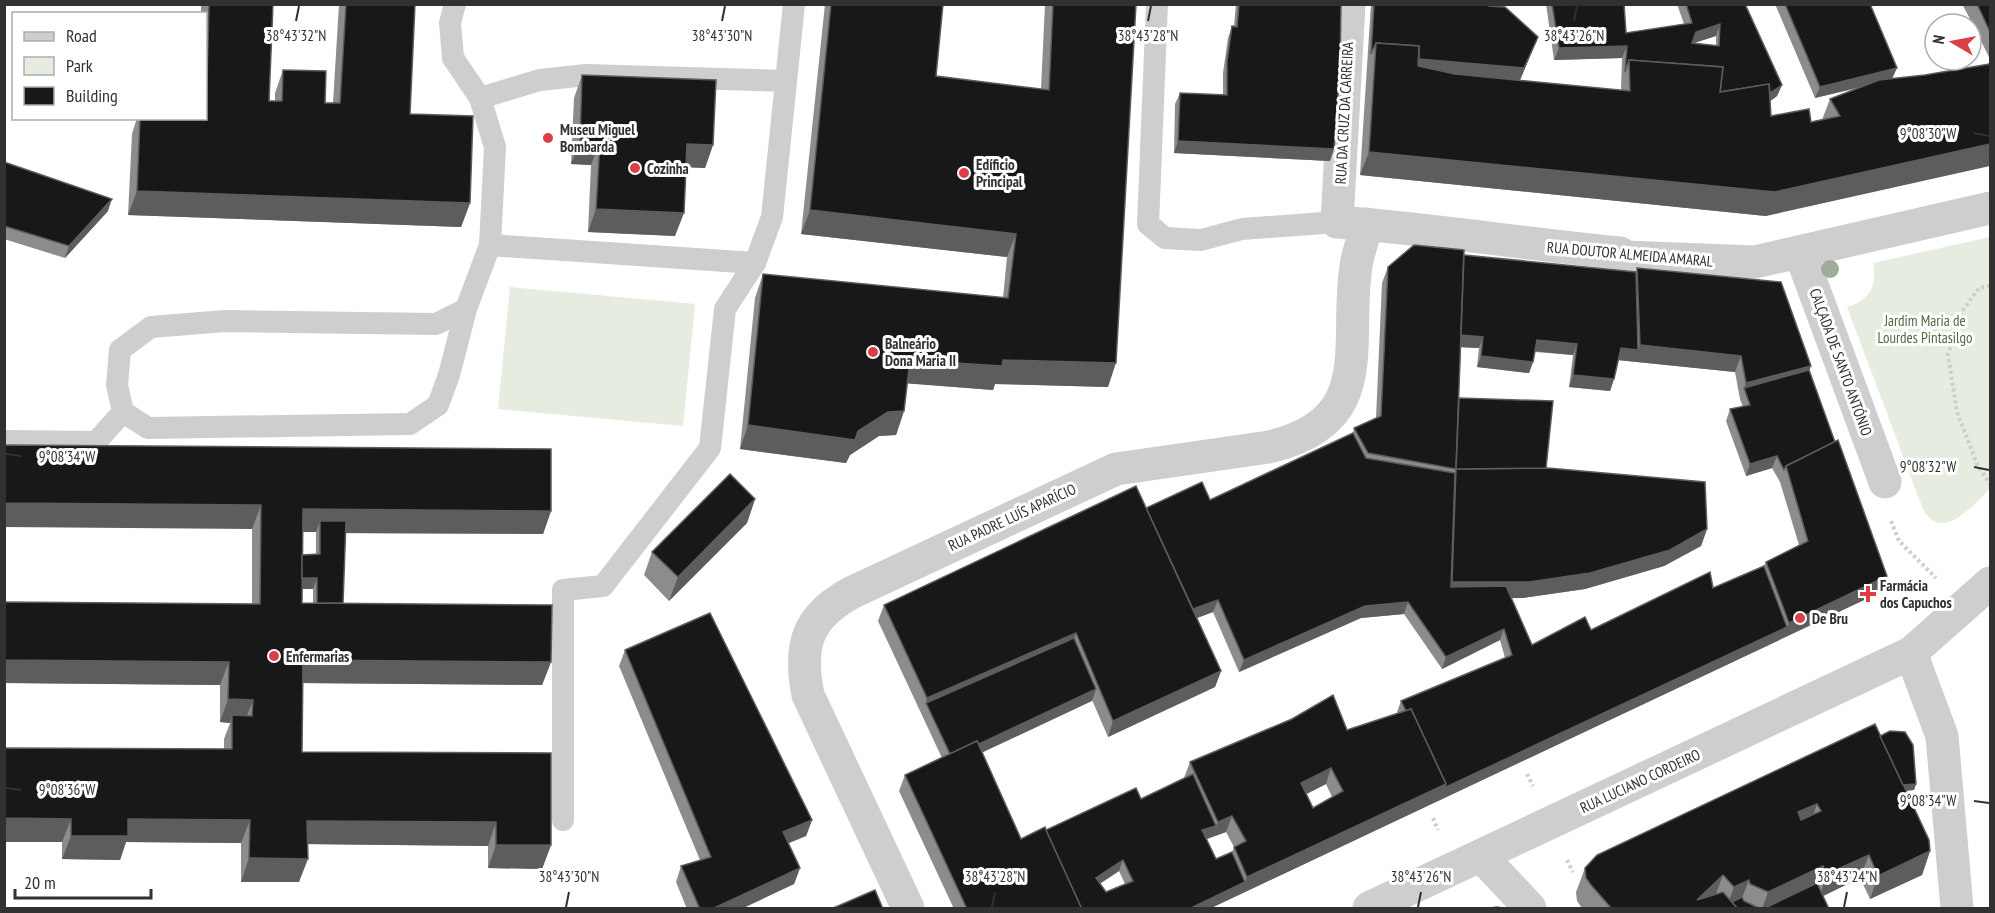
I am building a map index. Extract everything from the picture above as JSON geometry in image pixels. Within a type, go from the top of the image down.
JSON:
[{"type":"street","name":"RUA DA CRUZ DA CARREIRA","points":[[1349,4],[1352,223]]},
{"type":"street","name":"RUA DOUTOR ALMEIDA AMARAL","points":[[1352,223],[1674,260],[1755,262],[1990,208]]},
{"type":"street","name":"RUA PADRE LUÍS APARÍCIO","points":[[908,909],[808,694],[803,669],[804,650],[809,632],[819,615],[834,602],[852,592],[1116,469],[1269,447],[1292,442],[1313,431],[1330,416],[1342,397],[1350,376],[1357,261],[1352,223]]},
{"type":"street","name":"CALÇADA DE SANTO ANTÓNIO","points":[[1800,252],[1885,482]]},
{"type":"street","name":"RUA LUCIANO CORDEIRO","points":[[1369,909],[1911,653],[1990,583]]},
{"type":"street","points":[[1911,653],[1942,736],[1957,909]]},
{"type":"street","points":[[1481,856],[1530,909]]},
{"type":"lane","points":[[455,4],[450,23],[453,58],[480,98],[495,147],[490,245],[466,309],[449,375],[438,405],[410,424],[147,428],[123,412],[117,385],[120,350],[152,327],[225,321],[436,324],[466,309]]},
{"type":"lane","points":[[563,819],[563,590],[603,586],[710,448],[725,309],[755,263],[772,217],[794,4]]},
{"type":"lane","points":[[1157,4],[1148,224],[1165,238],[1201,240],[1242,229],[1352,223]]},
{"type":"lane","points":[[480,98],[540,80],[585,75],[786,81]]},
{"type":"lane","points":[[490,245],[755,263]]},
{"type":"lane","points":[[4,441],[96,442],[123,412]]},
{"type":"path","points":[[1990,286],[1979,288],[1961,313],[1948,355],[1957,412],[1977,464],[1990,484]]},
{"type":"path","points":[[1885,482],[1884,503],[1899,541],[1935,578]]},
{"type":"path","points":[[1527,774],[1533,786]]},
{"type":"path","points":[[1433,819],[1438,831]]},
{"type":"path","points":[[1568,860],[1573,872]]},
{"type":"green space","name":"Jardim Maria de Lourdes Pintasilgo","points":[[1990,237],[1990,489],[1957,518],[1939,523],[1930,519],[1923,509],[1847,307],[1861,301],[1870,291],[1874,279],[1873,263]]},
{"type":"green space","points":[[510,287],[695,304],[683,426],[498,409]]},
{"type":"building","points":[[209,4],[273,4],[269,101],[282,101],[283,70],[326,71],[325,103],[340,103],[346,4],[415,4],[410,114],[473,116],[470,203],[137,191],[140,120],[207,120]]},
{"type":"building","name":"Edíficio Principal","points":[[831,4],[943,4],[936,76],[1049,90],[1053,4],[1136,4],[1116,363],[1003,360],[1002,366],[910,360],[904,411],[888,412],[858,431],[855,440],[748,425],[763,274],[1008,298],[1016,234],[810,210]]},
{"type":"building","points":[[1239,4],[1341,4],[1340,68],[1334,149],[1178,141],[1180,93],[1227,95],[1227,61],[1232,26],[1237,27]]},
{"type":"building","points":[[1374,4],[1490,4],[1489,6],[1505,7],[1538,37],[1524,68],[1419,59],[1419,46],[1376,43],[1371,54]]},
{"type":"building","points":[[1552,4],[1624,4],[1626,33],[1692,23],[1686,4],[1745,4],[1782,85],[1770,93],[1769,84],[1720,92],[1723,67],[1629,60],[1625,72],[1627,46],[1559,48]],"holes":[[[1720,24],[1719,46],[1692,43],[1696,32]]]},
{"type":"building","points":[[1785,4],[1870,4],[1897,68],[1820,87]]},
{"type":"building","points":[[1977,4],[1990,4],[1990,32],[1983,12],[1981,12]]},
{"type":"building","points":[[1376,43],[1419,46],[1418,66],[1455,74],[1630,91],[1629,60],[1723,67],[1720,92],[1769,84],[1771,116],[1809,109],[1811,122],[1840,116],[1830,99],[1879,80],[1943,72],[1983,72],[1983,65],[1990,64],[1990,144],[1775,192],[1369,152]]},
{"type":"building","name":"Cozinha","points":[[582,75],[716,80],[713,145],[687,144],[684,213],[596,209],[600,142],[580,141]]},
{"type":"building","points":[[4,162],[112,199],[69,246],[4,226]]},
{"type":"building","points":[[1414,245],[1464,250],[1456,469],[1368,453],[1354,428],[1381,416],[1388,267]]},
{"type":"building","points":[[1464,255],[1636,272],[1638,350],[1621,348],[1614,379],[1573,375],[1577,344],[1537,340],[1533,362],[1481,356],[1483,337],[1461,335]]},
{"type":"building","points":[[1637,268],[1781,282],[1811,366],[1746,383],[1741,356],[1640,345]]},
{"type":"building","points":[[1809,370],[1835,442],[1786,466],[1784,470],[1777,456],[1750,464],[1730,409],[1750,405],[1744,388]]},
{"type":"building","points":[[1459,398],[1553,401],[1546,468],[1456,469]]},
{"type":"building","points":[[1353,433],[1366,458],[1455,473],[1451,587],[1506,586],[1532,645],[1585,617],[1591,630],[1710,572],[1713,588],[1764,566],[1787,627],[1444,788],[1446,784],[1411,709],[1406,711],[1401,701],[1512,655],[1504,629],[1446,657],[1408,602],[1365,606],[1244,660],[1218,600],[1193,609],[1146,508],[1202,482],[1210,500]]},
{"type":"building","points":[[1838,440],[1887,576],[1789,623],[1766,562],[1808,541],[1786,466]]},
{"type":"building","name":"Enfermarias","points":[[4,445],[551,449],[551,511],[303,509],[302,603],[552,605],[551,662],[303,660],[302,752],[551,753],[551,845],[496,845],[496,822],[307,821],[308,859],[249,858],[250,820],[128,819],[128,836],[71,836],[71,819],[4,818],[4,748],[232,749],[232,715],[252,716],[253,700],[228,699],[229,662],[4,660],[4,602],[260,604],[261,505],[4,503]]},
{"type":"building","points":[[1548,468],[1705,482],[1707,529],[1670,550],[1590,573],[1529,582],[1452,582],[1456,469]]},
{"type":"building","points":[[730,474],[755,499],[678,577],[652,552]]},
{"type":"building","points":[[1136,486],[1221,671],[1113,721],[1076,633],[927,698],[884,605]]},
{"type":"building","points":[[320,521],[346,521],[343,603],[317,603],[317,578],[302,578],[302,555],[320,554]]},
{"type":"building","points":[[710,613],[812,820],[783,832],[800,868],[712,909],[700,909],[681,866],[711,857],[625,650]]},
{"type":"building","points":[[1074,638],[1096,689],[979,744],[977,741],[950,754],[926,703]]},
{"type":"building","points":[[1333,695],[1347,730],[1411,709],[1446,784],[1247,877],[1234,847],[1246,841],[1232,816],[1218,822],[1190,762],[1292,719]],"holes":[[[1331,768],[1343,791],[1313,808],[1301,783]]]},
{"type":"building","points":[[1875,724],[1929,840],[1930,851],[1878,876],[1869,855],[1827,874],[1823,866],[1768,892],[1750,884],[1749,880],[1734,887],[1723,875],[1697,900],[1723,892],[1738,909],[1612,909],[1586,878],[1585,868],[1597,855]],"holes":[[[1817,804],[1821,811],[1801,820],[1798,812]]]},
{"type":"building","points":[[1890,731],[1905,732],[1913,745],[1916,784],[1903,785],[1880,736]]},
{"type":"building","points":[[977,741],[1021,839],[1045,827],[1082,909],[967,909],[905,775]]},
{"type":"building","points":[[1193,774],[1216,826],[1202,830],[1216,859],[1232,852],[1245,882],[1189,909],[1082,909],[1046,830],[1136,788],[1141,799]],"holes":[[[1123,860],[1133,881],[1106,892],[1096,878]]]},
{"type":"building","points":[[1817,883],[1829,909],[1763,909]]},
{"type":"building","points":[[875,890],[883,909],[831,909]]},
{"type":"building","points":[[1742,897],[1744,901],[1761,909],[1738,909],[1732,902]]},
{"type":"place","name":"Museu Miguel Bombarda","points":[[548,138]]},
{"type":"place","name":"Cozinha","points":[[635,168]]},
{"type":"place","name":"Edíficio Principal","points":[[964,173]]},
{"type":"place","name":"Balneário Dona Maria II","points":[[873,352]]},
{"type":"place","name":"Farmácia dos Capuchos","points":[[1868,594]]},
{"type":"place","name":"De Bru","points":[[1800,618]]},
{"type":"place","name":"Enfermarias","points":[[274,656]]}]
